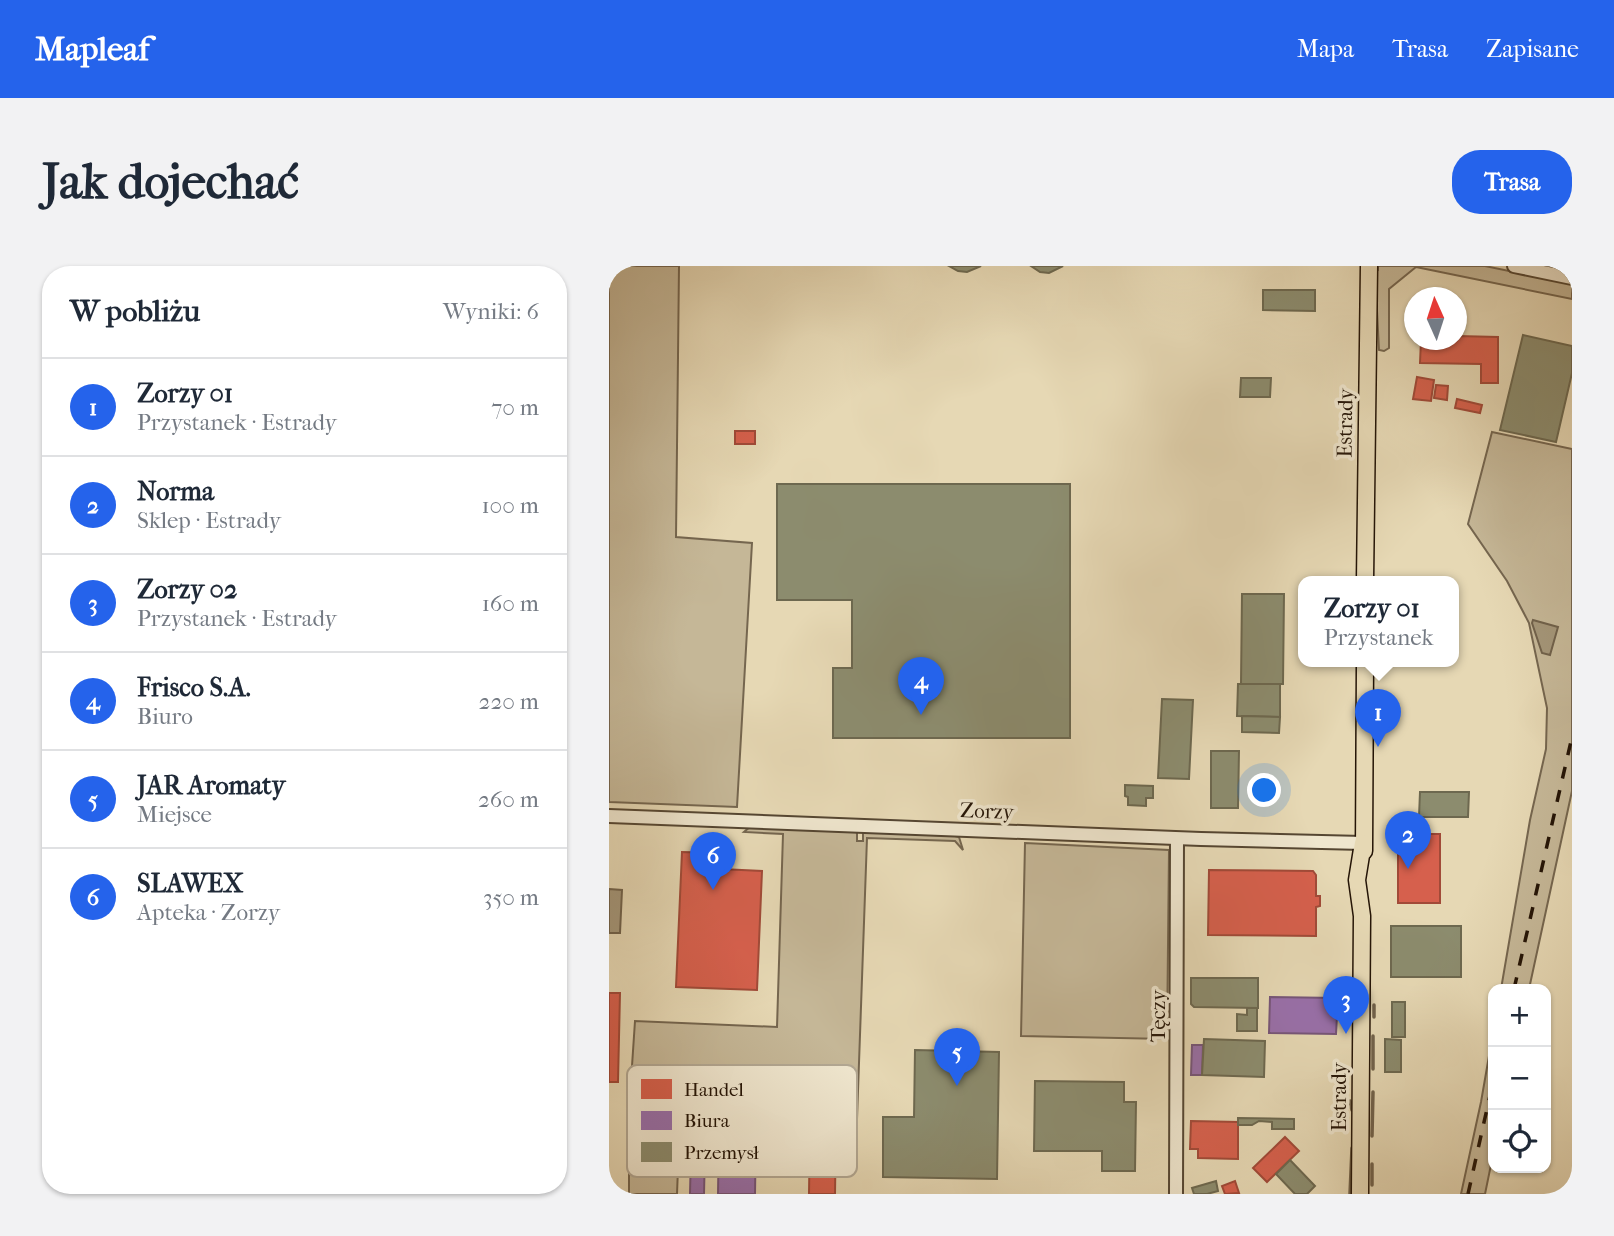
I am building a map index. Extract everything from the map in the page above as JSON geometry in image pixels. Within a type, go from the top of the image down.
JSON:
[{"type":"main road","name":"Estrady","points":[[1366,576],[1369,266]]},
{"type":"main road","name":"Estrady","points":[[1360,1194],[1362,916],[1357,880],[1363,843],[1365,667]]},
{"type":"street","points":[[1514,266],[1572,278]]},
{"type":"street","name":"Zorzy","points":[[609,816],[1177,839],[1363,843]]},
{"type":"street","name":"Tęczy","points":[[1176,1194],[1177,839]]},
{"type":"shaded area","points":[[609,266],[679,266],[676,537],[752,543],[737,807],[609,802]]},
{"type":"shaded area","points":[[1378,266],[1485,266],[1572,284],[1572,299],[1416,267],[1389,289],[1389,348],[1384,351],[1379,350],[1375,271]]},
{"type":"shaded area","points":[[1492,432],[1572,449],[1572,791],[1530,984],[1502,984],[1530,820],[1546,749],[1547,708],[1529,623],[1507,581],[1468,524]]},
{"type":"shaded area","points":[[1533,620],[1558,627],[1550,655],[1542,653]]},
{"type":"shaded area","points":[[751,826],[854,830],[857,833],[857,841],[863,841],[863,833],[866,831],[959,837],[963,850],[955,841],[867,838],[857,1119],[857,1065],[632,1065],[635,1021],[777,1027],[783,834],[744,832]]},
{"type":"shaded area","points":[[1025,843],[1169,850],[1167,1039],[1021,1036]]},
{"type":"shaded area","points":[[609,889],[622,890],[620,933],[609,933]]},
{"type":"shaded area","points":[[1488,1062],[1489,1173],[1485,1194],[1461,1194]]},
{"type":"shaded area","points":[[629,1177],[678,1177],[677,1194],[629,1194]]},
{"type":"building: Handel","points":[[1467,336],[1498,337],[1498,383],[1481,383],[1481,364],[1420,363],[1421,350],[1467,350]]},
{"type":"building: Handel","points":[[1417,377],[1434,380],[1431,401],[1413,399]]},
{"type":"building: Handel","points":[[1436,385],[1448,386],[1447,400],[1434,398]]},
{"type":"building: Handel","points":[[1457,399],[1482,405],[1480,413],[1455,408]]},
{"type":"building: Handel","points":[[735,431],[755,431],[755,444],[735,444]]},
{"type":"building: Handel","points":[[1398,834],[1440,834],[1440,903],[1398,903]]},
{"type":"building: Handel","points":[[682,852],[721,853],[721,869],[762,871],[757,990],[676,987]]},
{"type":"building: Handel","points":[[1209,870],[1313,871],[1316,875],[1316,896],[1320,896],[1320,906],[1316,907],[1316,936],[1208,935]]},
{"type":"building: Handel","points":[[609,993],[620,993],[618,1082],[609,1082]]},
{"type":"building: Handel","points":[[1191,1121],[1238,1122],[1238,1159],[1198,1158],[1198,1149],[1190,1149]]},
{"type":"building: Handel","points":[[1285,1137],[1299,1151],[1267,1182],[1253,1168]]},
{"type":"building: Handel","points":[[809,1177],[835,1177],[835,1194],[809,1194]]},
{"type":"building: Handel","points":[[1235,1181],[1239,1193],[1225,1194],[1222,1186]]},
{"type":"building: Biura","points":[[1270,997],[1338,998],[1336,1034],[1269,1033]]},
{"type":"building: Biura","points":[[1192,1045],[1203,1045],[1202,1075],[1191,1075]]},
{"type":"building: Biura","points":[[690,1177],[704,1177],[704,1194],[690,1194]]},
{"type":"building: Biura","points":[[718,1177],[755,1177],[755,1194],[718,1194]]},
{"type":"building: Przemysł","points":[[949,266],[981,266],[967,272]]},
{"type":"building: Przemysł","points":[[1031,266],[1063,266],[1049,273],[1040,272]]},
{"type":"building: Przemysł","points":[[1263,290],[1315,290],[1315,311],[1263,310]]},
{"type":"building: Przemysł","points":[[1523,335],[1572,346],[1572,373],[1556,442],[1500,430]]},
{"type":"building: Przemysł","points":[[1241,378],[1271,378],[1270,397],[1240,397]]},
{"type":"building: Przemysł","points":[[777,484],[1070,484],[1070,738],[833,738],[833,668],[852,668],[852,600],[777,600]]},
{"type":"building: Przemysł","points":[[1242,594],[1284,594],[1283,684],[1241,684]]},
{"type":"building: Przemysł","points":[[1238,684],[1280,684],[1280,717],[1237,716]]},
{"type":"building: Przemysł","points":[[1162,699],[1193,700],[1189,779],[1158,778]]},
{"type":"building: Przemysł","points":[[1242,716],[1280,717],[1279,733],[1242,732]]},
{"type":"building: Przemysł","points":[[1211,751],[1239,751],[1238,808],[1211,808]]},
{"type":"building: Przemysł","points":[[1125,785],[1153,786],[1153,798],[1146,798],[1146,806],[1128,805]]},
{"type":"building: Przemysł","points":[[1420,792],[1469,792],[1468,817],[1419,817]]},
{"type":"building: Przemysł","points":[[1391,926],[1461,926],[1461,977],[1391,977]]},
{"type":"building: Przemysł","points":[[1191,978],[1258,978],[1258,1008],[1194,1007],[1191,1004]]},
{"type":"building: Przemysł","points":[[1392,1002],[1405,1002],[1405,1037],[1392,1037]]},
{"type":"building: Przemysł","points":[[1247,1008],[1257,1008],[1257,1031],[1237,1031],[1237,1014],[1247,1015]]},
{"type":"building: Przemysł","points":[[1204,1039],[1265,1041],[1264,1077],[1202,1075]]},
{"type":"building: Przemysł","points":[[1385,1039],[1401,1040],[1401,1072],[1385,1072]]},
{"type":"building: Przemysł","points":[[915,1050],[999,1052],[997,1179],[883,1177],[883,1117],[914,1117]]},
{"type":"building: Przemysł","points":[[1035,1081],[1124,1082],[1124,1102],[1136,1102],[1135,1171],[1102,1171],[1102,1151],[1034,1151]]},
{"type":"building: Przemysł","points":[[1238,1118],[1294,1119],[1294,1129],[1272,1129],[1272,1122],[1259,1121],[1252,1125],[1238,1125]]},
{"type":"building: Przemysł","points":[[1290,1160],[1315,1186],[1307,1194],[1295,1194],[1276,1174]]},
{"type":"building: Przemysł","points":[[1216,1181],[1218,1191],[1194,1194],[1192,1188]]},
{"type":"waterway","points":[[1374,1005],[1374,1017]]},
{"type":"waterway","points":[[1373,1036],[1373,1069]]},
{"type":"waterway","points":[[1372,1136],[1373,1092]]},
{"type":"waterway","points":[[1350,1101],[1352,1110]]},
{"type":"waterway","points":[[1350,1194],[1352,1148]]},
{"type":"waterway","points":[[1372,1164],[1372,1185]]},
{"type":"railway","points":[[1515,984],[1572,737]]},
{"type":"railway","points":[[1468,1194],[1488,1104]]},
{"type":"place","name":"Frisco S.A.","points":[[921,715]]},
{"type":"place","name":"Zorzy 01","points":[[1378,747]]},
{"type":"place","name":"Norma","points":[[1408,869]]},
{"type":"place","name":"SLAWEX","points":[[713,890]]},
{"type":"place","name":"Zorzy 02","points":[[1346,1034]]},
{"type":"place","name":"JAR Aromaty","points":[[957,1086]]}]
